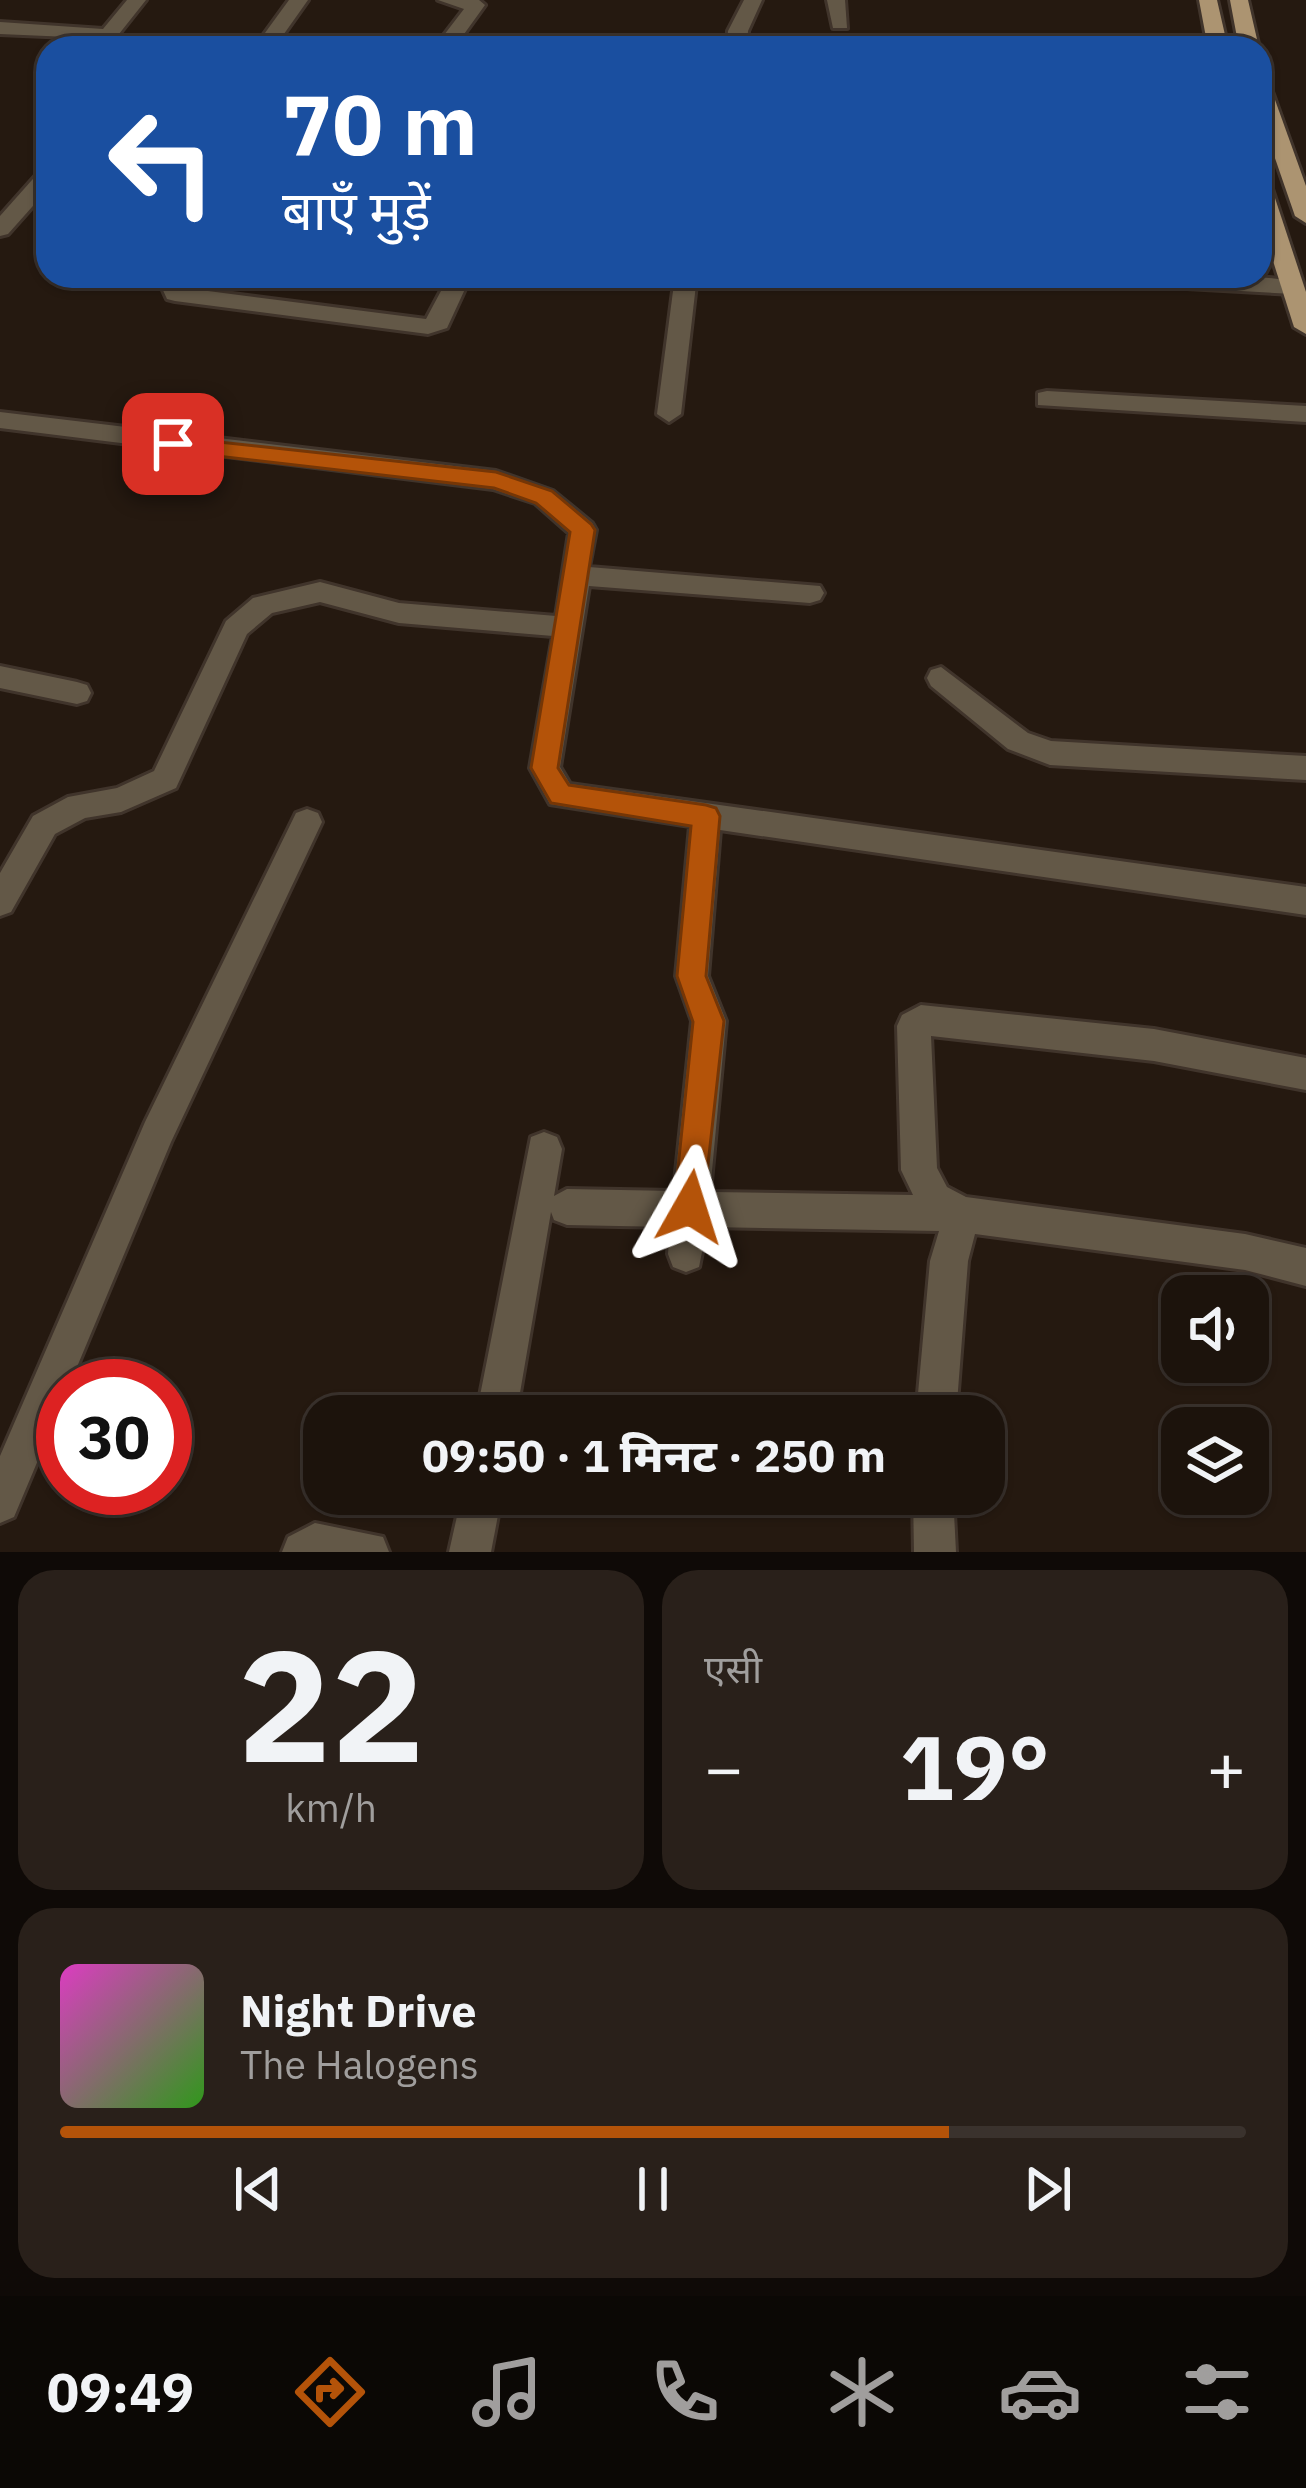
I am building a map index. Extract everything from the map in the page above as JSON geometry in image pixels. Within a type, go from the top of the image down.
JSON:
[{"type":"main road","points":[[1208,0],[1216,36]]},
{"type":"main road","points":[[1239,0],[1247,36]]},
{"type":"main road","points":[[1272,119],[1306,214]]},
{"type":"main road","points":[[1272,223],[1306,327]]},
{"type":"street","points":[[0,28],[108,35],[137,0]]},
{"type":"street","points":[[272,36],[298,0]]},
{"type":"street","points":[[447,0],[478,2]]},
{"type":"street","points":[[738,36],[753,0]]},
{"type":"street","points":[[836,0],[840,24]]},
{"type":"street","points":[[453,36],[478,2]]},
{"type":"street","points":[[0,229],[36,189]]},
{"type":"street","points":[[1272,286],[1293,287]]},
{"type":"street","points":[[173,288],[175,294],[428,327],[439,323],[455,288]]},
{"type":"street","points":[[669,414],[685,288]]},
{"type":"street","points":[[1047,399],[1306,414]]},
{"type":"street","points":[[0,420],[496,480],[544,497],[583,530],[545,768],[561,795],[1306,901]]},
{"type":"street","points":[[577,574],[810,593]]},
{"type":"street","points":[[0,902],[44,825],[79,806],[121,800],[165,779],[236,628],[263,605],[320,592],[398,614],[565,627]]},
{"type":"street","points":[[0,677],[76,693]]},
{"type":"street","points":[[941,678],[1018,741],[1050,753],[1306,769]]},
{"type":"street","points":[[686,1254],[709,1021],[692,988],[706,816]]},
{"type":"street","points":[[0,1503],[157,1134],[307,822]]},
{"type":"street","points":[[962,1214],[934,1199],[919,1170],[916,1022],[1154,1045],[1306,1074]]},
{"type":"street","points":[[500,1395],[544,1149]]},
{"type":"street","points":[[568,1208],[962,1214],[1245,1252],[1306,1267]]},
{"type":"street","points":[[939,1395],[949,1261],[962,1214]]},
{"type":"street","points":[[470,1552],[478,1515]]},
{"type":"street","points":[[934,1515],[935,1552]]},
{"type":"street","points":[[303,1552],[315,1544],[368,1552]]},
{"type":"route","points":[[173,444],[496,480],[544,497],[583,530],[545,768],[550,781],[561,795],[706,816],[692,988],[709,1021],[690,1207]]}]
